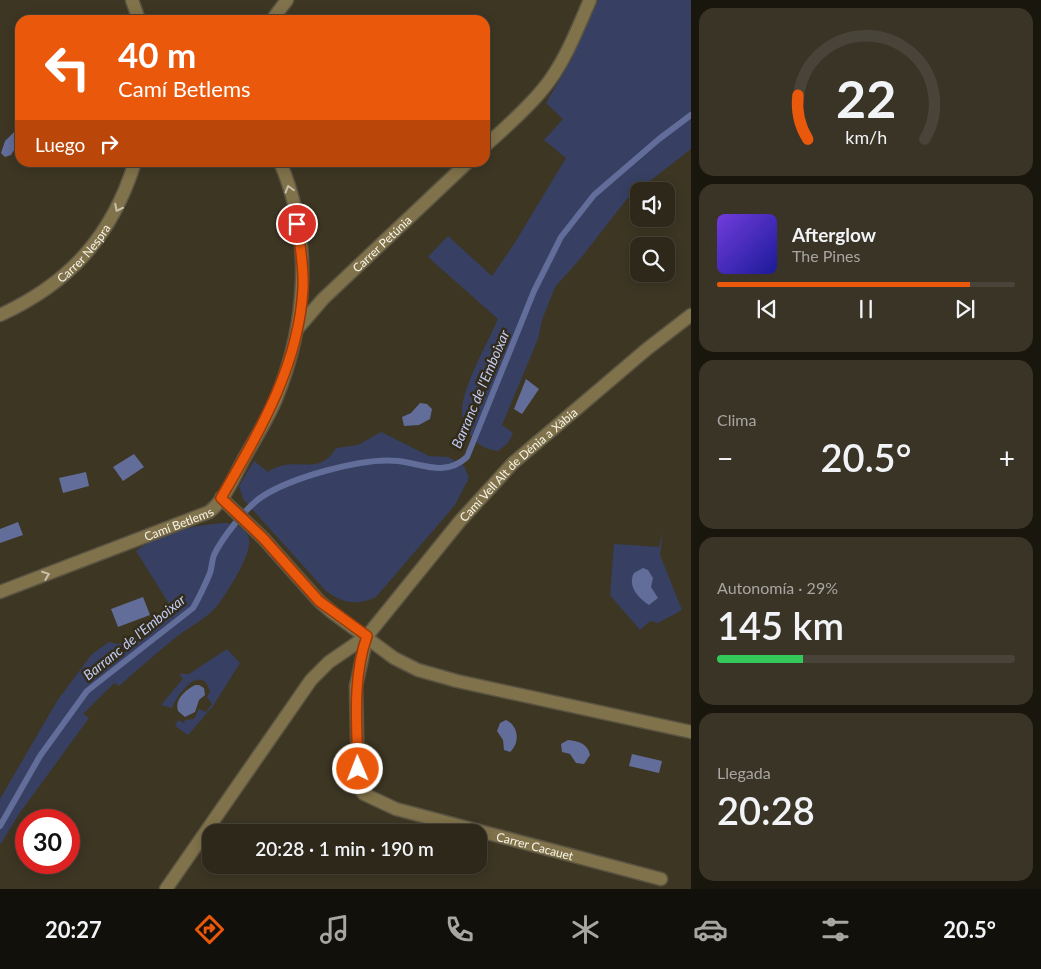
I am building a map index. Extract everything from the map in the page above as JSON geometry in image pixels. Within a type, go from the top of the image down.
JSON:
[{"type":"street","points":[[132,0],[136,15]]},
{"type":"street","points":[[276,15],[287,0]]},
{"type":"street","points":[[490,141],[532,102],[548,84],[590,0]]},
{"type":"street","name":"Carrer Nespra","points":[[0,315],[31,300],[49,287],[91,248],[117,211],[133,167]]},
{"type":"street","points":[[221,498],[275,400],[298,328],[303,288],[301,256],[294,209],[281,167]]},
{"type":"street","name":"Carrer Petúnia","points":[[298,328],[323,299],[463,167]]},
{"type":"street","name":"Camí Vell Alt de Dénia a Xàbia","points":[[166,889],[308,684],[329,662],[367,636],[460,522],[513,463],[646,349],[691,315]]},
{"type":"street","name":"Camí Betlems","points":[[0,592],[209,512],[221,498],[263,538],[319,601],[367,636]]},
{"type":"street","points":[[367,636],[394,658],[418,670],[457,681],[691,732]]},
{"type":"street","name":"Carrer Cacauet","points":[[367,636],[362,651],[356,686],[358,778],[360,790],[364,794],[379,803],[432,820],[661,879]]},
{"type":"shaded area","points":[[598,0],[691,0],[691,149],[649,182],[630,182],[630,197],[555,287],[542,320],[538,339],[502,425],[513,433],[508,443],[498,451],[485,448],[473,438],[465,424],[462,413],[470,379],[498,319],[428,257],[448,236],[492,276],[514,244],[566,158],[544,140],[563,119],[546,103],[571,60]]},
{"type":"shaded area","points":[[15,131],[15,149],[11,155],[5,157],[1,153],[5,141]]},
{"type":"shaded area","points":[[526,379],[539,389],[522,414],[514,409]]},
{"type":"shaded area","points":[[420,403],[427,404],[432,409],[430,419],[419,425],[404,426],[402,417],[411,413]]},
{"type":"shaded area","points":[[381,432],[429,456],[448,457],[464,466],[469,478],[455,505],[376,597],[362,602],[344,601],[326,591],[243,499],[239,486],[254,461],[268,472],[287,465],[313,464],[329,457],[336,448],[358,445]]},
{"type":"shaded area","points":[[134,454],[144,467],[123,481],[113,467]]},
{"type":"shaded area","points":[[86,472],[89,486],[63,493],[59,478]]},
{"type":"shaded area","points":[[18,522],[23,535],[0,543],[0,529]]},
{"type":"shaded area","points":[[224,523],[233,524],[246,532],[249,545],[241,568],[231,585],[217,606],[209,614],[180,634],[119,686],[114,683],[83,714],[89,718],[23,809],[15,809],[15,821],[0,845],[0,799],[57,701],[92,654],[109,642],[117,644],[128,642],[173,610],[136,551],[145,544],[166,534]]},
{"type":"shaded area","points":[[663,532],[660,555],[682,610],[658,623],[650,621],[640,630],[610,595],[614,544],[659,547]]},
{"type":"shaded area","points":[[643,568],[648,570],[653,578],[651,587],[658,598],[649,605],[635,591],[632,582],[634,573]]},
{"type":"shaded area","points":[[143,597],[150,615],[118,627],[111,609]]},
{"type":"shaded area","points":[[227,649],[240,663],[213,706],[188,735],[175,726],[178,720],[184,723],[185,720],[194,719],[199,709],[206,712],[212,704],[207,697],[210,692],[206,684],[201,680],[196,680],[184,689],[172,708],[161,705],[183,679],[179,674],[189,674]]},
{"type":"shaded area","points":[[195,685],[204,688],[205,695],[199,700],[195,712],[185,717],[178,711],[179,699]]},
{"type":"shaded area","points":[[506,720],[514,726],[517,735],[517,740],[510,752],[504,750],[503,740],[497,731],[500,723]]},
{"type":"shaded area","points":[[568,740],[579,742],[589,751],[590,755],[584,764],[576,763],[570,754],[562,752],[561,744]]},
{"type":"shaded area","points":[[632,754],[662,761],[659,773],[629,766]]},
{"type":"waterway","name":"Barranc de l'Emboixar","points":[[0,826],[40,756],[87,691],[193,608],[210,573],[213,557],[218,548],[241,516],[260,498],[307,476],[366,462],[398,461],[442,468],[459,463],[467,457],[534,291],[561,237],[594,195],[659,139],[691,115]]},
{"type":"route","points":[[297,224],[303,288],[298,328],[286,372],[275,400],[221,498],[263,538],[319,601],[367,636],[358,668],[356,686],[358,769]]}]
